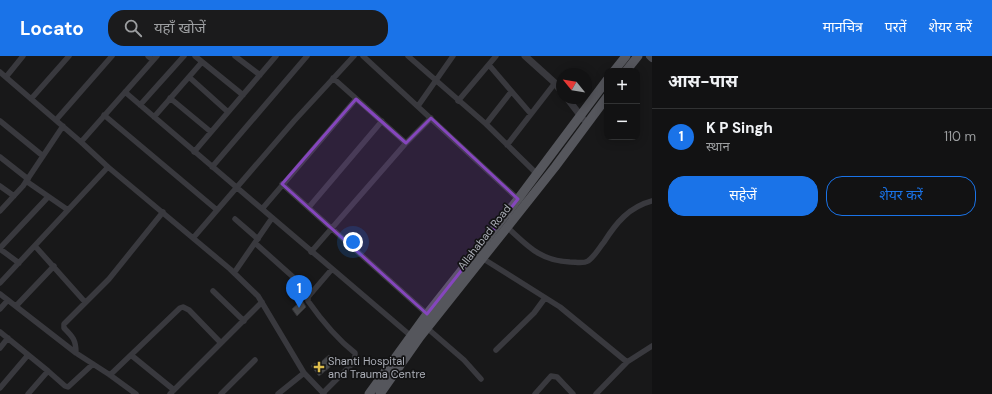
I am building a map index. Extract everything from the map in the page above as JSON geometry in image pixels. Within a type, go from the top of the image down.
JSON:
[{"type":"main road","points":[[616,68],[625,56]]},
{"type":"main road","points":[[628,68],[638,56]]},
{"type":"main road","points":[[369,394],[427,314],[518,199],[604,84]]},
{"type":"main road","name":"Allahabad Road","points":[[380,394],[427,328],[604,101]]},
{"type":"street","points":[[6,76],[23,56]]},
{"type":"street","points":[[31,99],[69,56]]},
{"type":"street","points":[[56,120],[112,56]]},
{"type":"street","points":[[81,142],[155,58],[148,56]]},
{"type":"street","points":[[140,105],[184,56]]},
{"type":"street","points":[[195,56],[243,95]]},
{"type":"street","points":[[236,56],[260,75]]},
{"type":"street","points":[[194,152],[276,56]]},
{"type":"street","points":[[212,167],[307,56]]},
{"type":"street","points":[[194,237],[236,187],[354,56]]},
{"type":"street","points":[[363,56],[518,199]]},
{"type":"street","points":[[408,56],[486,124],[536,173]]},
{"type":"street","points":[[418,106],[452,56]]},
{"type":"street","points":[[458,101],[496,56]]},
{"type":"street","points":[[507,145],[555,83],[525,56]]},
{"type":"street","points":[[154,117],[202,62]]},
{"type":"street","points":[[489,65],[531,114]]},
{"type":"street","points":[[0,72],[108,167],[194,237],[258,296],[304,373],[323,393],[354,362],[356,355],[332,333],[309,303],[308,299],[311,293],[332,269]]},
{"type":"street","points":[[189,77],[228,112]]},
{"type":"street","points":[[333,78],[406,143]]},
{"type":"street","points":[[125,92],[411,336]]},
{"type":"street","points":[[486,124],[511,92]]},
{"type":"street","points":[[170,98],[211,132]]},
{"type":"street","points":[[262,209],[356,99]]},
{"type":"street","points":[[572,104],[587,124]]},
{"type":"street","points":[[104,115],[217,210]]},
{"type":"street","points":[[311,252],[406,143],[431,118]]},
{"type":"street","points":[[0,121],[43,156]]},
{"type":"street","points":[[309,207],[382,121]]},
{"type":"street","points":[[0,211],[27,180],[63,126]]},
{"type":"street","points":[[0,157],[48,197],[68,210]]},
{"type":"street","points":[[0,283],[108,167]]},
{"type":"street","points":[[282,184],[427,314]]},
{"type":"street","points":[[0,186],[14,196]]},
{"type":"street","points":[[18,263],[0,248],[48,197]]},
{"type":"street","points":[[507,227],[533,250],[543,256],[561,262],[584,263],[598,251],[618,221],[639,205],[652,201]]},
{"type":"street","points":[[76,354],[74,339],[64,326],[66,322],[109,279],[163,212]]},
{"type":"street","points":[[234,273],[272,218]]},
{"type":"street","points":[[235,219],[311,293]]},
{"type":"street","points":[[35,246],[85,302]]},
{"type":"street","points":[[482,258],[560,307],[627,362]]},
{"type":"street","points":[[16,306],[54,266]]},
{"type":"street","points":[[213,291],[244,321]]},
{"type":"street","points":[[0,294],[76,354],[110,375],[136,394]]},
{"type":"street","points":[[496,350],[534,312],[545,298]]},
{"type":"street","points":[[0,309],[8,300]]},
{"type":"street","points":[[131,355],[172,392],[262,302]]},
{"type":"street","points":[[110,375],[180,308],[183,307],[189,310],[221,343]]},
{"type":"street","points":[[427,328],[464,360],[481,379]]},
{"type":"street","points":[[0,332],[65,386],[68,387],[93,364]]},
{"type":"street","points":[[0,348],[8,338]]},
{"type":"street","points":[[596,394],[627,362],[652,346]]},
{"type":"street","points":[[0,388],[28,354]]},
{"type":"street","points":[[221,394],[255,360]]},
{"type":"street","points":[[28,394],[48,371]]},
{"type":"street","points":[[278,394],[304,373]]},
{"type":"street","points":[[535,394],[551,376],[557,378],[573,394]]},
{"type":"highlighted area","points":[[356,99],[406,143],[431,118],[518,199],[427,314],[282,184]]},
{"type":"building","points":[[302,300],[306,307],[297,316],[292,309]]},
{"type":"building","points":[[329,355],[335,363],[319,376],[311,366],[315,363],[317,365]]},
{"type":"place","name":"K P Singh","points":[[299,308]]},
{"type":"place","name":"Shanti Hospital and Trauma Centre","points":[[319,367]]}]
